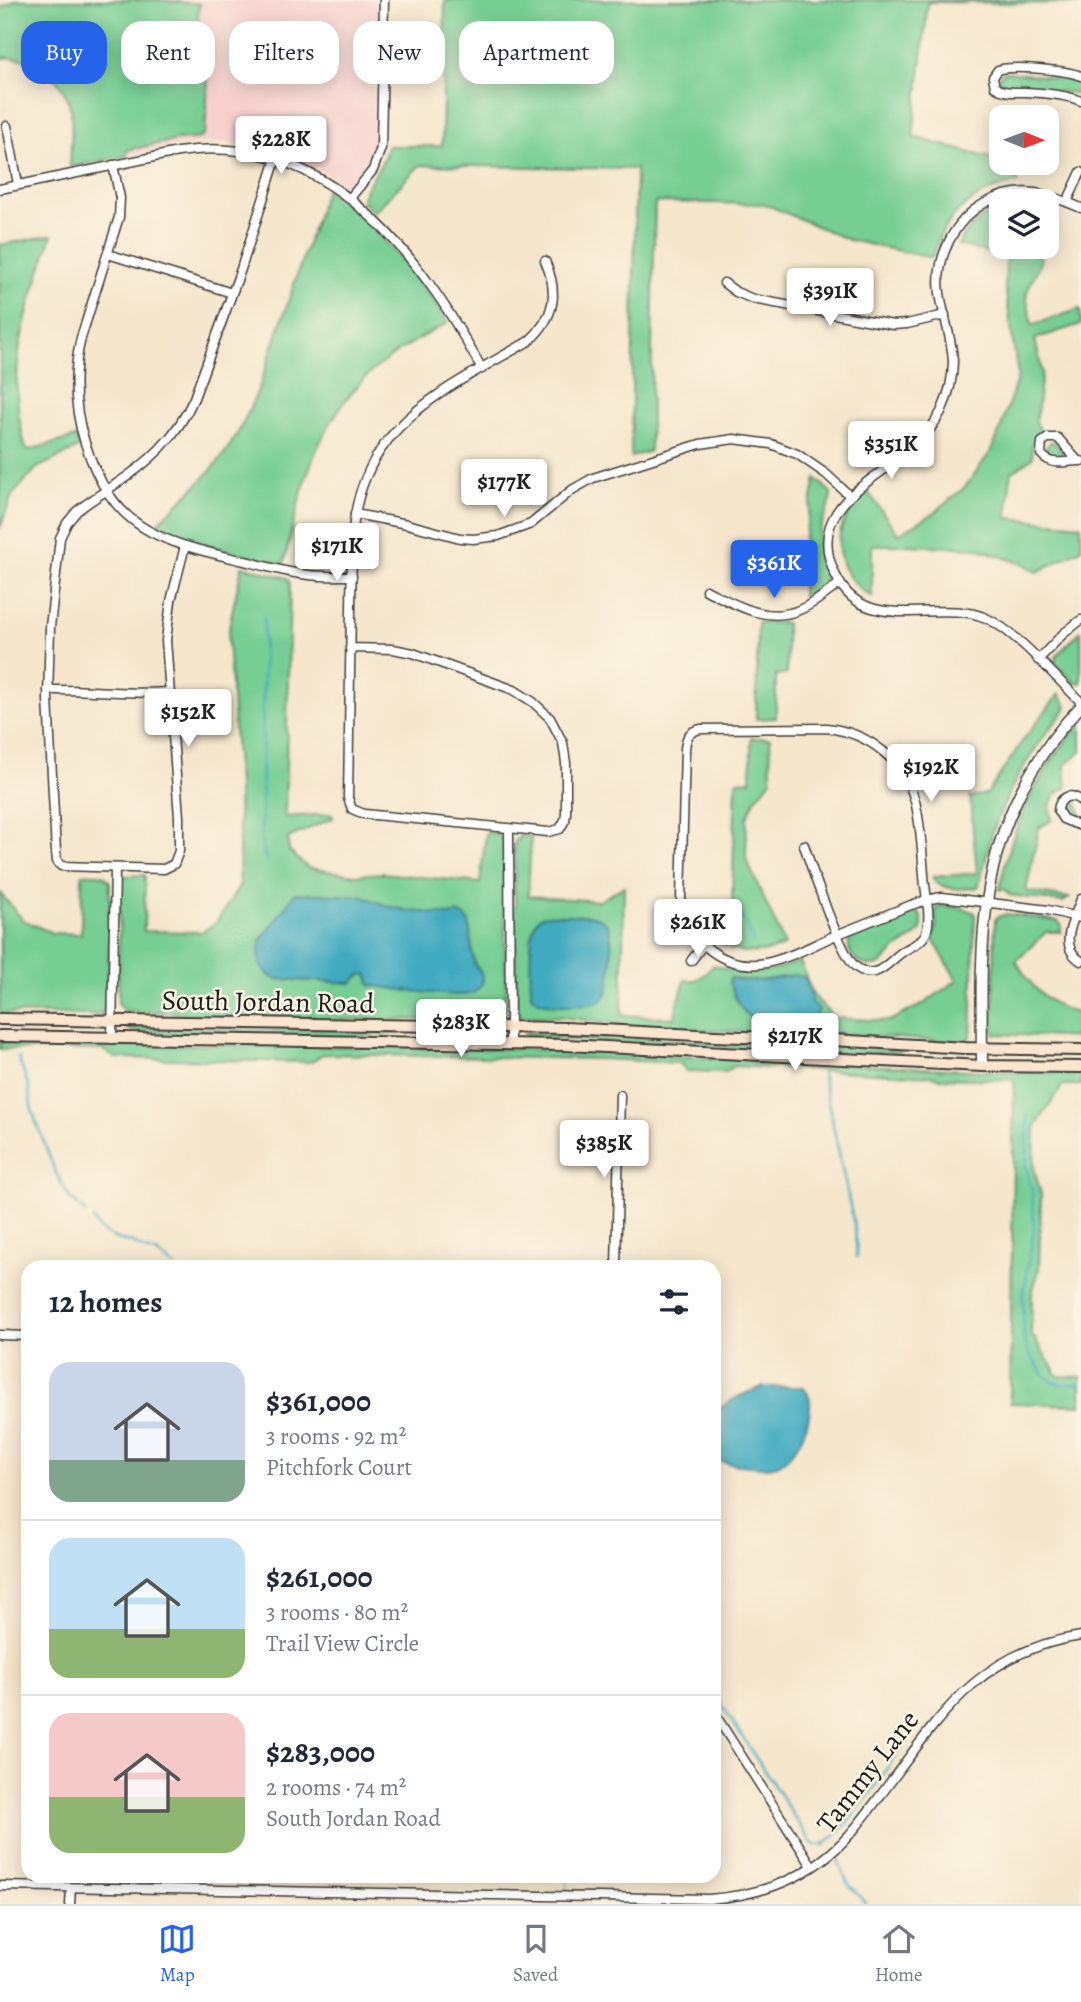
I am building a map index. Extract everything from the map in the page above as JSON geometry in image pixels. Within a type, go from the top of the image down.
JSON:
[{"type":"main road","name":"South Jordan Road","points":[[0,1019],[511,1026],[982,1048],[1081,1050]]},
{"type":"main road","name":"South Jordan Road","points":[[0,1036],[593,1046],[982,1066],[1081,1067]]},
{"type":"street","points":[[350,198],[373,170],[381,148],[384,0]]},
{"type":"street","points":[[1081,76],[1008,67],[998,70],[993,78],[995,88],[1004,92],[1069,97],[1081,101]]},
{"type":"street","points":[[7,126],[18,184]]},
{"type":"street","points":[[0,189],[178,152],[206,149],[243,151],[276,159],[308,171],[350,198],[388,234],[440,298],[482,369]]},
{"type":"street","points":[[185,547],[167,622],[169,692],[179,817],[177,868],[57,867],[48,690],[50,627],[60,538],[67,523],[77,512],[154,456],[183,421],[232,293],[276,159]]},
{"type":"street","points":[[113,165],[120,211],[81,338],[75,385],[81,429],[106,491],[143,527],[185,547],[296,573],[352,576]]},
{"type":"street","points":[[1067,202],[1081,172]]},
{"type":"street","points":[[982,1066],[987,902],[1000,842],[1017,800],[1046,749],[1081,704],[1006,630],[984,617],[960,611],[886,612],[858,600],[840,583],[831,561],[828,537],[834,516],[849,495],[926,434],[948,393],[952,352],[939,283],[943,257],[954,232],[969,214],[989,201],[1013,194],[1042,193],[1081,208]]},
{"type":"street","points":[[108,254],[232,293]]},
{"type":"street","points":[[351,648],[393,649],[413,653],[514,690],[539,706],[557,729],[566,757],[566,814],[560,829],[548,832],[509,829],[348,812],[353,535],[361,490],[369,470],[393,434],[423,405],[529,341],[546,322],[552,306],[554,288],[545,261]]},
{"type":"street","points":[[724,284],[753,299],[892,325],[945,315]]},
{"type":"street","points":[[1051,437],[1058,438],[1079,461],[1062,463],[1048,460],[1041,454],[1042,442],[1051,437]]},
{"type":"street","points":[[355,514],[460,538],[490,537],[531,524],[572,490],[605,473],[708,442],[734,439],[780,447],[806,459],[849,495]]},
{"type":"street","points":[[706,590],[747,610],[776,615],[801,610],[840,583]]},
{"type":"street","points":[[1038,660],[1081,620]]},
{"type":"street","points":[[48,690],[81,689],[127,694],[169,692]]},
{"type":"street","points":[[804,845],[838,934],[854,966],[866,972],[878,971],[924,937],[928,922],[926,900],[917,811],[914,797],[904,776],[892,760],[874,744],[840,729],[689,730],[685,749],[681,900],[691,928],[703,945],[716,955],[755,964],[782,958],[838,934],[926,900],[948,897],[1048,910],[1078,917]]},
{"type":"street","points":[[904,776],[941,754]]},
{"type":"street","points":[[1081,801],[1066,797],[1060,801],[1058,811],[1063,819],[1081,826]]},
{"type":"street","points":[[509,829],[510,1044]]},
{"type":"street","points":[[560,829],[566,836]]},
{"type":"street","points":[[112,1039],[115,869]]},
{"type":"street","points":[[1081,899],[1078,917],[1068,935],[1068,947],[1081,961]]},
{"type":"street","points":[[691,961],[703,945]]},
{"type":"street","points":[[616,1260],[620,1095]]},
{"type":"street","points":[[0,1335],[21,1336]]},
{"type":"street","name":"Tammy Lane","points":[[0,1886],[709,1899],[734,1896],[770,1887],[812,1866],[831,1853],[858,1825],[935,1721],[964,1690],[1017,1655],[1048,1643],[1081,1636]]},
{"type":"street","points":[[721,1724],[812,1866]]},
{"type":"street","points":[[70,1904],[71,1888]]},
{"type":"shaded area","points":[[156,0],[378,0],[377,21],[353,21],[353,84],[375,84],[374,148],[368,165],[352,185],[345,186],[287,154],[225,142],[187,144],[127,156],[126,146],[139,84],[215,84],[215,21],[152,21]]},
{"type":"green space","points":[[16,0],[158,0],[200,4],[198,21],[121,21],[121,84],[208,84],[205,133],[200,138],[127,150],[127,156],[70,167],[71,113],[66,96],[58,84],[107,84],[107,21],[21,21],[21,60],[0,58],[0,8]]},
{"type":"green space","points":[[445,0],[1081,0],[1081,4],[928,2],[913,137],[989,158],[989,175],[1017,175],[1018,183],[989,189],[989,192],[963,207],[944,230],[932,258],[849,240],[765,204],[655,202],[650,451],[631,457],[636,169],[420,165],[374,212],[362,201],[387,146],[442,146]]},
{"type":"green space","points":[[1007,72],[1075,80],[1081,83],[1081,94],[1003,87],[999,83],[999,77]]},
{"type":"green space","points":[[326,189],[378,233],[422,285],[448,323],[408,345],[371,372],[335,415],[312,461],[284,564],[177,537],[154,527],[210,472],[243,422],[260,385]]},
{"type":"green space","points":[[988,214],[989,253],[958,245],[976,222]]},
{"type":"green space","points":[[52,235],[21,340],[17,392],[19,420],[26,449],[76,437],[80,447],[37,468],[12,495],[0,529],[0,245]]},
{"type":"green space","points":[[1006,259],[1042,259],[1026,294],[1032,325],[1080,309],[1081,324],[1035,339],[1042,372],[1036,422],[1041,431],[1033,443],[1033,457],[1011,473],[1007,518],[1081,525],[1081,549],[1037,572],[977,548],[872,545],[872,597],[847,574],[841,561],[839,546],[846,518],[855,504],[868,492],[898,534],[934,513],[965,487],[992,450],[1018,376],[1005,286]]},
{"type":"green space","points":[[1052,441],[1059,445],[1064,457],[1047,454],[1046,447]]},
{"type":"green space","points":[[816,478],[831,493],[818,541],[824,580],[802,598],[804,539]]},
{"type":"green space","points":[[242,566],[288,578],[290,585],[285,817],[332,814],[333,818],[288,838],[289,851],[308,868],[356,875],[382,873],[480,883],[486,832],[500,836],[504,840],[506,1006],[505,1013],[499,1019],[304,1020],[215,1017],[127,1011],[118,1003],[120,882],[125,876],[145,875],[144,931],[201,932],[216,923],[240,885],[238,784],[228,640]]},
{"type":"green space","points":[[758,622],[786,623],[787,674],[776,675],[776,718],[756,719]]},
{"type":"green space","points":[[1081,631],[1081,683],[1075,683],[1056,664],[1056,656]]},
{"type":"green space","points":[[1059,694],[1067,706],[1066,709],[1033,752],[1006,800],[992,834],[978,887],[955,889],[938,884],[933,877],[977,873],[970,797],[987,794],[1026,736]]},
{"type":"green space","points":[[1081,722],[1081,752],[1065,765],[1067,788],[1052,800],[1052,820],[1039,828],[1026,891],[1069,898],[1063,902],[1009,895],[1005,889],[1000,890],[1000,887],[1020,820],[1052,759]]},
{"type":"green space","points":[[751,738],[770,738],[771,780],[755,800],[747,817],[746,859],[785,945],[758,952],[745,952],[721,944],[701,926],[694,913],[732,905],[736,781],[751,780]]},
{"type":"green space","points":[[1068,801],[1079,807],[1081,819],[1066,814],[1064,808]]},
{"type":"green space","points":[[520,836],[531,836],[528,896],[599,901],[624,886],[622,1015],[674,1018],[685,980],[698,979],[714,965],[732,971],[752,973],[800,961],[813,995],[834,1018],[889,1021],[922,1005],[957,980],[932,938],[936,928],[935,911],[939,906],[948,906],[975,913],[971,1036],[966,1041],[949,1042],[832,1033],[747,1032],[621,1025],[562,1017],[521,1016],[516,1012],[514,842]]},
{"type":"green space","points":[[82,874],[102,875],[110,883],[106,1008],[95,1015],[0,1013],[0,893],[23,920],[52,933],[81,934]]},
{"type":"green space","points":[[912,912],[919,913],[922,920],[920,931],[880,964],[865,965],[851,954],[849,942],[852,936]]},
{"type":"green space","points":[[1007,914],[1058,921],[1061,925],[1061,932],[1046,932],[1016,961],[1042,995],[1060,1007],[1081,1014],[1081,1038],[995,1034],[993,1031],[995,920]]},
{"type":"green space","points":[[127,1027],[403,1030],[403,1033],[355,1037],[141,1033]]},
{"type":"green space","points":[[524,1032],[747,1043],[827,1044],[901,1049],[901,1052],[822,1053],[538,1038]]},
{"type":"green space","points":[[0,1042],[531,1049],[1081,1073],[1081,1085],[1063,1085],[1035,1127],[1034,1169],[1041,1194],[1039,1269],[1032,1294],[1031,1333],[1058,1376],[1081,1377],[1081,1405],[1010,1403],[1014,1080],[733,1066],[726,1072],[686,1071],[680,1063],[602,1059],[323,1054],[311,1062],[115,1058],[103,1050],[0,1049]]},
{"type":"water","points":[[295,893],[361,896],[405,910],[450,915],[458,913],[466,917],[469,923],[473,956],[483,977],[482,984],[473,993],[453,995],[370,985],[368,975],[361,974],[352,983],[275,979],[262,967],[260,946],[262,939]]},
{"type":"water","points":[[550,915],[592,916],[606,923],[611,938],[609,983],[604,998],[583,1005],[545,1003],[535,999],[531,995],[530,964],[531,939],[537,920]]},
{"type":"water","points":[[795,975],[804,977],[811,994],[811,1002],[819,1009],[815,1019],[772,1022],[753,1019],[744,1012],[729,982],[730,978],[755,981]]},
{"type":"water","points":[[763,1387],[803,1387],[809,1396],[809,1415],[802,1437],[790,1455],[774,1466],[744,1466],[721,1462],[721,1408]]},
{"type":"waterway","points":[[264,617],[261,835],[267,861]]},
{"type":"waterway","points":[[737,909],[743,920]]},
{"type":"waterway","points":[[746,923],[753,944]]},
{"type":"waterway","points":[[18,1057],[29,1087],[31,1107],[55,1171],[69,1197],[85,1212]]},
{"type":"waterway","points":[[822,1073],[855,1229],[857,1257]]},
{"type":"waterway","points":[[1027,1115],[1026,1166],[1032,1190],[1034,1228],[1023,1296],[1024,1340],[1031,1357],[1046,1377],[1059,1384],[1081,1384]]},
{"type":"waterway","points":[[93,1219],[99,1229],[110,1236],[131,1242],[166,1260]]},
{"type":"waterway","points":[[721,1704],[808,1838],[814,1845],[826,1845]]},
{"type":"waterway","points":[[823,1844],[856,1812],[905,1742]]},
{"type":"waterway","points":[[838,1860],[847,1882],[866,1904]]},
{"type":"waterway","points":[[567,1883],[568,1889]]}]
